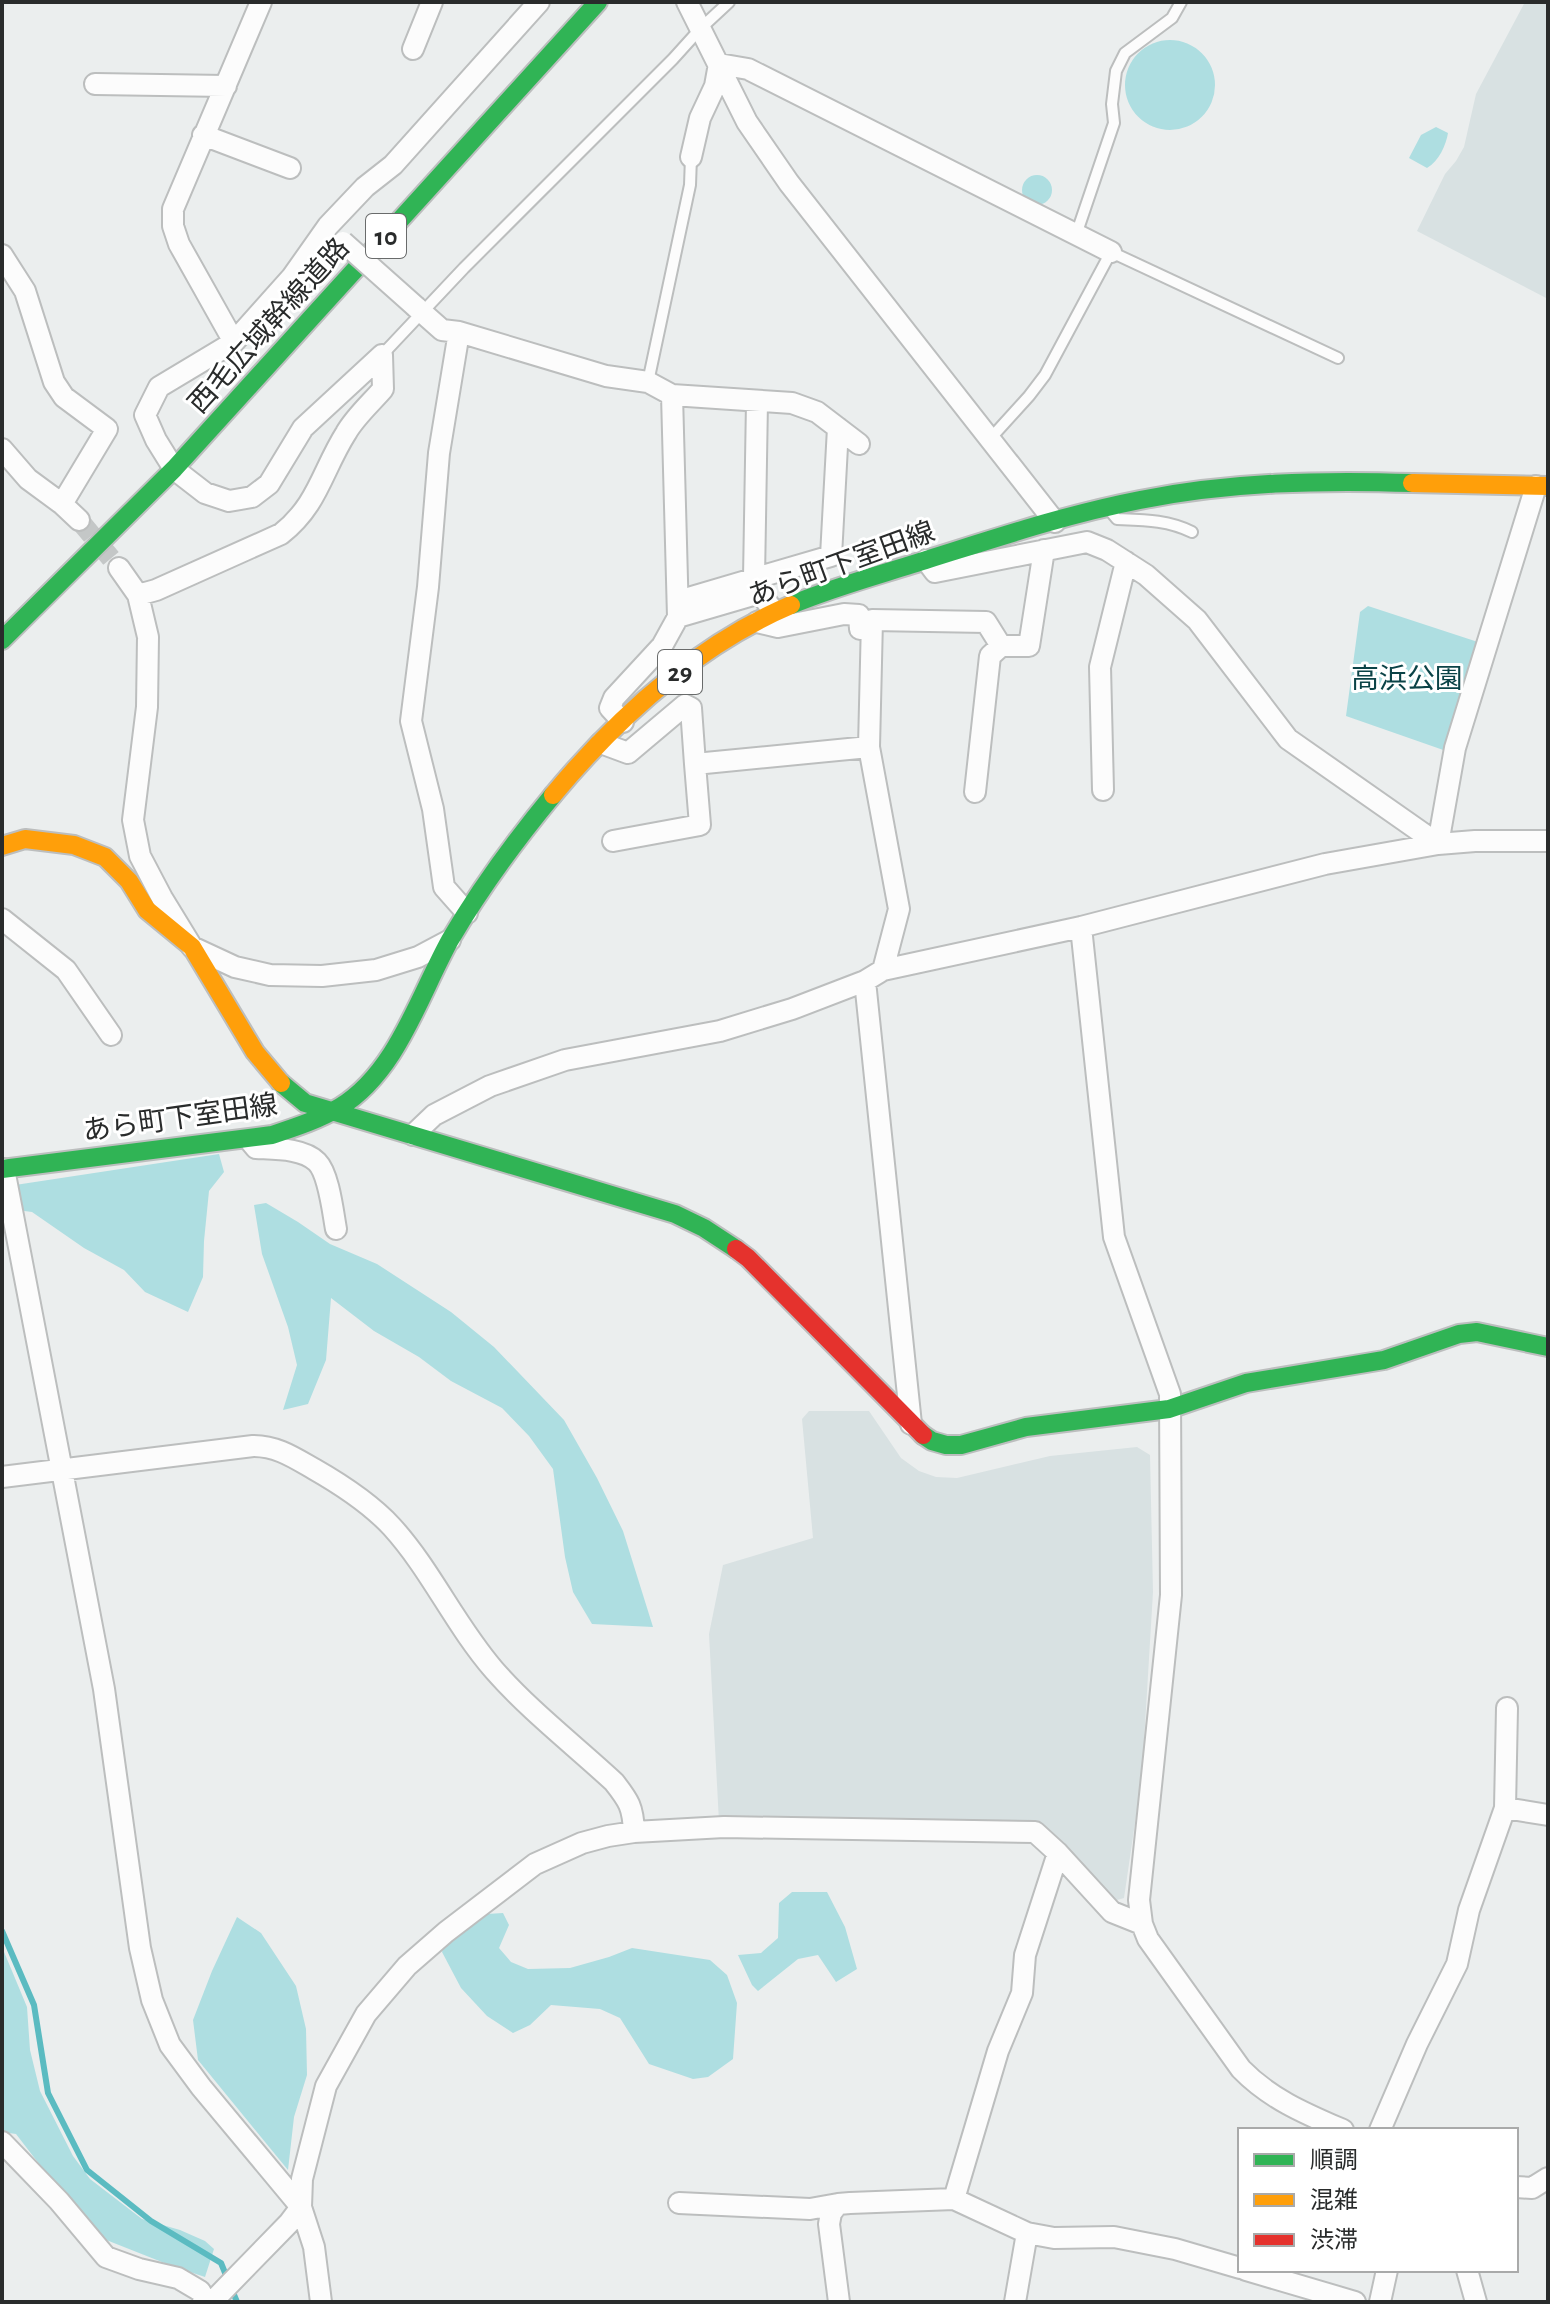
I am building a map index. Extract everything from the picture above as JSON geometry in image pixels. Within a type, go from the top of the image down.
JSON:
[{"type":"main road","name":"西毛広域幹線道路","points":[[2,640],[174,469],[598,2]]},
{"type":"main road","name":"あら町下室田線","points":[[3,1169],[249,1139],[292,1130],[336,1112],[358,1095],[383,1065],[450,940],[550,798],[601,743],[690,663],[734,633],[766,617],[926,560],[1139,500],[1306,482],[1542,486]]},
{"type":"main road","points":[[2,846],[25,839],[74,845],[105,857],[129,881],[147,910],[192,947],[255,1052],[284,1086],[305,1103],[675,1214],[713,1232],[748,1258],[911,1424],[932,1441],[961,1445],[1026,1427],[1169,1409],[1246,1383],[1384,1360],[1459,1334],[1477,1332],[1548,1347]]},
{"type":"street","points":[[234,342],[179,244],[173,226],[173,209],[261,2]]},
{"type":"street","points":[[413,49],[432,2]]},
{"type":"street","points":[[382,355],[303,428],[269,484],[252,497],[229,501],[205,493],[174,469],[145,415],[159,387],[234,342],[292,277],[328,226],[365,187],[393,165],[539,2]]},
{"type":"street","points":[[688,4],[747,122],[789,183],[1055,522]]},
{"type":"street","points":[[719,64],[748,69],[1111,252]]},
{"type":"street","points":[[691,157],[700,118],[715,86],[719,64]]},
{"type":"street","points":[[95,84],[226,86]]},
{"type":"street","points":[[203,135],[290,168]]},
{"type":"street","points":[[328,226],[442,330],[459,332],[606,376],[648,382],[672,395],[792,403],[817,412],[859,444]]},
{"type":"street","points":[[2,255],[25,291],[54,382],[64,397],[107,429],[62,504]]},
{"type":"street","points":[[459,332],[439,453],[428,587],[411,721],[433,809],[444,887],[467,913]]},
{"type":"street","points":[[138,595],[156,590],[281,534],[298,521],[311,503],[346,432],[383,389],[382,355]]},
{"type":"street","points":[[623,722],[610,708],[614,698],[662,646],[678,609],[672,395]]},
{"type":"street","points":[[754,578],[757,402]]},
{"type":"street","points":[[678,609],[754,578],[831,556],[838,428]]},
{"type":"street","points":[[2,449],[28,479],[79,520]]},
{"type":"street","points":[[1438,844],[1455,748],[1542,486]]},
{"type":"street","points":[[926,560],[935,572],[1087,542],[1107,550],[1146,575],[1197,620],[1288,739],[1438,844]]},
{"type":"street","points":[[975,792],[990,656],[1001,646],[1029,646],[1044,550]]},
{"type":"street","points":[[1103,790],[1100,667],[1126,562]]},
{"type":"street","points":[[119,568],[138,595],[148,637],[147,707],[133,820],[140,856],[192,947],[235,967],[270,975],[322,976],[376,970],[418,957],[450,940]]},
{"type":"street","points":[[678,609],[760,593],[766,617],[778,627],[844,614],[859,615],[860,629]]},
{"type":"street","points":[[883,970],[899,909],[869,747],[872,620],[986,622],[1001,646]]},
{"type":"street","points":[[601,743],[628,753],[685,705],[691,708],[700,825],[613,841]]},
{"type":"street","points":[[695,764],[869,747]]},
{"type":"street","points":[[413,1135],[434,1115],[490,1086],[565,1060],[720,1031],[792,1009],[865,981],[883,970],[1081,927],[1325,864],[1438,844],[1548,841]]},
{"type":"street","points":[[2,919],[66,970],[111,1035]]},
{"type":"street","points":[[1081,927],[1114,1237],[1170,1394],[1171,1595],[1139,1900],[1142,1924],[1157,1953],[1241,2069],[1271,2096],[1339,2128]]},
{"type":"street","points":[[865,981],[911,1424]]},
{"type":"street","points":[[249,1139],[256,1148],[291,1151],[317,1162],[324,1174],[336,1229]]},
{"type":"street","points":[[3,1169],[104,1689],[140,1948],[152,2000],[170,2045],[301,2207]]},
{"type":"street","points":[[2,1477],[259,1446],[285,1452],[334,1480],[390,1525],[484,1657],[518,1696],[614,1782],[626,1797],[633,1812],[634,1832]]},
{"type":"street","points":[[1381,2128],[1417,2044],[1457,1964],[1469,1910],[1505,1808],[1507,1708]]},
{"type":"street","points":[[1505,1808],[1548,1815]]},
{"type":"street","points":[[321,2302],[314,2247],[301,2207],[302,2179],[326,2086],[366,2014],[407,1966],[535,1864],[558,1852],[608,1836],[634,1832],[724,1827],[1035,1832],[1112,1912],[1142,1924]]},
{"type":"street","points":[[954,2199],[998,2051],[1022,1993],[1025,1955],[1058,1853]]},
{"type":"street","points":[[2,2142],[59,2201],[106,2257],[178,2278],[200,2291],[206,2302]]},
{"type":"street","points":[[1518,2187],[1532,2188],[1548,2178]]},
{"type":"street","points":[[679,2203],[810,2209],[838,2204],[954,2199],[1027,2233],[1054,2238],[1114,2237],[1175,2249],[1238,2267]]},
{"type":"street","points":[[838,2204],[831,2213],[829,2224],[839,2302]]},
{"type":"street","points":[[212,2302],[301,2207]]},
{"type":"street","points":[[1015,2302],[1027,2233]]},
{"type":"street","points":[[1253,2272],[1355,2302]]},
{"type":"street","points":[[1380,2302],[1387,2272]]},
{"type":"street","points":[[1468,2272],[1476,2302]]},
{"type":"lane","points":[[382,355],[420,310],[729,2]]},
{"type":"lane","points":[[1076,235],[1114,123],[1112,104],[1116,71],[1125,53],[1172,18],[1181,2]]},
{"type":"lane","points":[[648,382],[690,185],[691,157]]},
{"type":"lane","points":[[990,439],[1045,375],[1111,252],[1338,358]]},
{"type":"lane","points":[[1108,508],[1117,519],[1166,522],[1192,532]]},
{"type":"shaded area","points":[[1525,2],[1548,2],[1548,299],[1417,231],[1445,174],[1464,147],[1476,94]]},
{"type":"shaded area","points":[[809,1411],[869,1411],[901,1458],[919,1471],[936,1477],[957,1478],[1050,1456],[1137,1447],[1150,1455],[1153,1592],[1142,1775],[1124,1898],[1117,1900],[1039,1827],[719,1822],[709,1634],[723,1565],[813,1538],[802,1419]]},
{"type":"green space","points":[[1170,40],[1187,44],[1202,53],[1211,68],[1215,85],[1211,102],[1202,117],[1187,126],[1170,130],[1153,126],[1138,117],[1129,102],[1125,85],[1129,68],[1138,53],[1153,44]]},
{"type":"green space","points":[[1436,127],[1448,133],[1447,138],[1438,157],[1427,168],[1409,158],[1421,135]]},
{"type":"green space","points":[[1037,175],[1048,179],[1052,190],[1048,201],[1037,205],[1026,201],[1022,190],[1026,179]]},
{"type":"green space","name":"高浜公園","points":[[1368,606],[1484,644],[1449,752],[1346,716],[1360,612]]},
{"type":"green space","points":[[219,1154],[224,1172],[209,1191],[203,1277],[188,1312],[145,1292],[124,1270],[84,1248],[32,1212],[2,1208],[2,1187]]},
{"type":"green space","points":[[266,1203],[330,1244],[377,1264],[451,1312],[494,1347],[564,1420],[623,1531],[653,1627],[592,1624],[573,1592],[553,1469],[529,1436],[502,1408],[451,1381],[419,1357],[374,1331],[331,1298],[326,1360],[308,1404],[283,1410],[297,1365],[288,1327],[262,1254],[254,1205]]},
{"type":"green space","points":[[792,1892],[827,1892],[845,1927],[857,1969],[836,1982],[818,1955],[798,1959],[758,1991],[738,1955],[761,1953],[778,1938],[779,1903]]},
{"type":"green space","points":[[503,1913],[509,1925],[499,1948],[511,1962],[528,1969],[570,1968],[632,1948],[710,1960],[727,1975],[737,2003],[733,2059],[708,2077],[693,2079],[649,2064],[620,2018],[600,2009],[551,2005],[530,2025],[513,2033],[487,2016],[461,1988],[442,1952],[447,1940],[487,1914]]},
{"type":"green space","points":[[237,1917],[261,1933],[296,1986],[306,2029],[307,2075],[294,2117],[288,2170],[198,2060],[193,2020]]},
{"type":"green space","points":[[2,1947],[27,2007],[30,2050],[40,2091],[73,2156],[90,2179],[142,2219],[180,2230],[205,2241],[214,2249],[205,2277],[81,2230],[43,2169],[16,2134],[2,2132]]},
{"type":"waterway","points":[[2,1931],[34,2005],[48,2093],[87,2170],[151,2221],[221,2263],[237,2302]]},
{"type":"tunnel","points":[[79,520],[119,568]]},
{"type":"traffic: fast","points":[[2,640],[174,469],[598,2]]},
{"type":"traffic: fast","points":[[791,605],[1008,534],[1140,500],[1207,489],[1275,484],[1412,483]]},
{"type":"traffic: fast","points":[[2,1169],[272,1135],[340,1107],[360,1092],[392,1054],[461,921],[498,866],[553,795]]},
{"type":"traffic: fast","points":[[281,1083],[305,1103],[675,1214],[736,1249]]},
{"type":"traffic: fast","points":[[923,1435],[946,1445],[961,1445],[1026,1427],[1169,1409],[1246,1383],[1384,1360],[1459,1334],[1477,1332],[1548,1347]]},
{"type":"traffic: slow","points":[[1412,483],[1548,486]]},
{"type":"traffic: slow","points":[[553,795],[604,738],[691,662],[756,621],[791,605]]},
{"type":"traffic: slow","points":[[2,846],[25,839],[74,845],[105,857],[129,881],[147,910],[192,947],[255,1052],[281,1083]]},
{"type":"traffic: jam","points":[[736,1249],[923,1435]]}]
